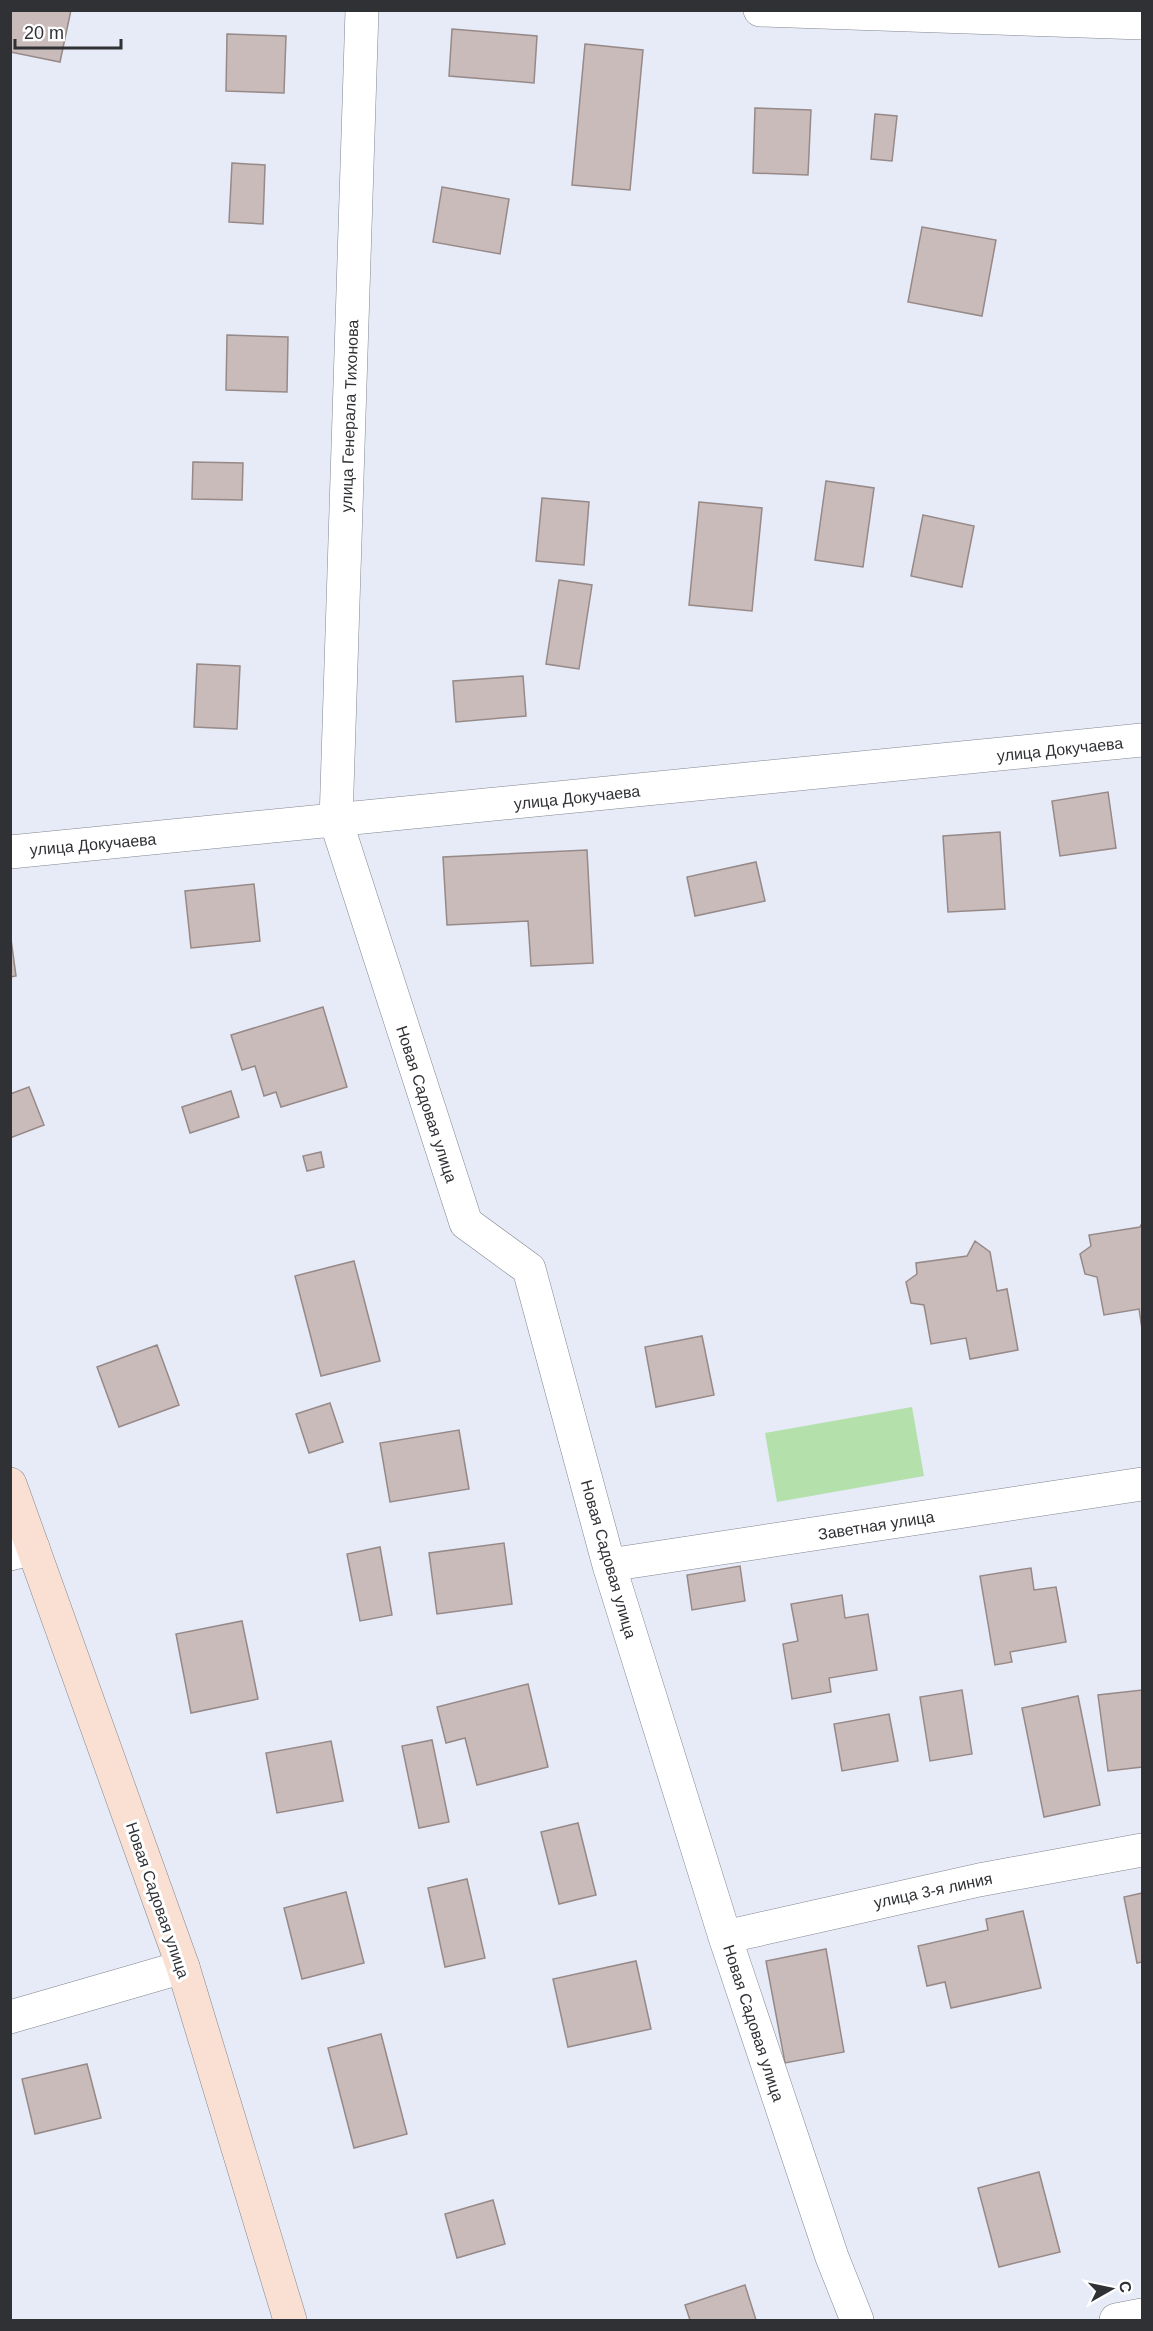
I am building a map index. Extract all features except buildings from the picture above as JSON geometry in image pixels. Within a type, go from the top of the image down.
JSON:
[{"type":"street","name":"улица Генерала Тихонова","points":[[336,821],[362,10]]},
{"type":"street","points":[[760,10],[1143,23]]},
{"type":"street","name":"улица Докучаева","points":[[10,852],[1143,740]]},
{"type":"street","name":"Новая Садовая улица","points":[[336,821],[466,1223],[529,1269],[609,1565],[725,1936],[832,2257],[857,2320]]},
{"type":"street","name":"Новая Садовая улица","points":[[10,1484],[22,1551],[183,1967],[290,2320]]},
{"type":"street","name":"Заветная улица","points":[[609,1565],[1143,1484]]},
{"type":"street","name":"улица 3-я линия","points":[[725,1936],[979,1880],[1143,1850]]},
{"type":"street","points":[[10,2017],[183,1967]]},
{"type":"street","points":[[1116,2320],[1143,2315]]},
{"type":"green space","points":[[912,1407],[924,1476],[777,1502],[765,1433]]}]
